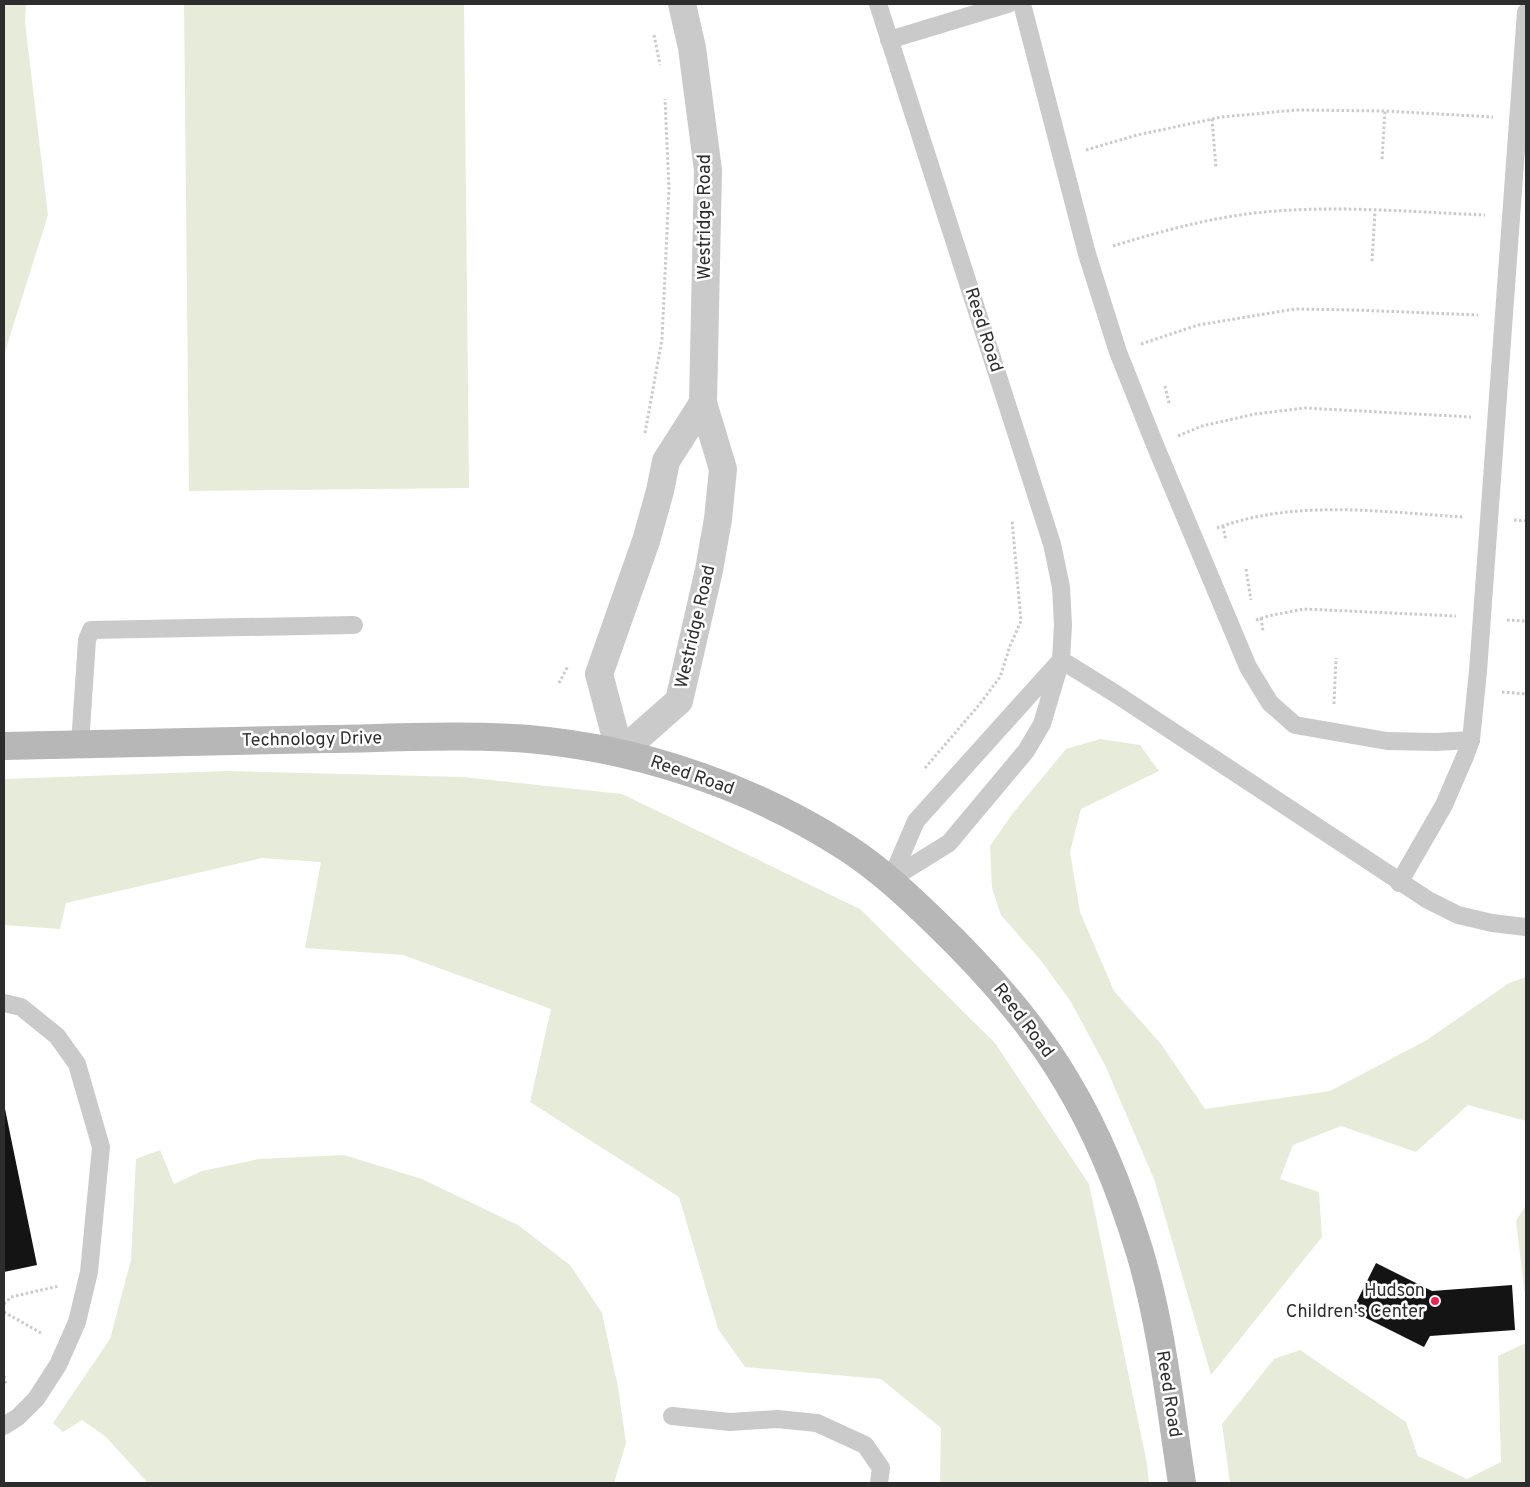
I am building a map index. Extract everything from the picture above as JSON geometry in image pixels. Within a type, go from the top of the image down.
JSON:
[{"type":"street","name":"Westridge Road","points":[[620,753],[679,701],[709,570],[724,469],[703,402],[708,170],[692,48],[682,4]]},
{"type":"street","points":[[620,753],[599,674],[646,541],[666,461],[703,402]]},
{"type":"street","name":"Technology Drive","points":[[4,746],[432,737],[529,739],[620,753]]},
{"type":"street","name":"Reed Road","points":[[620,753],[673,767],[769,805],[811,826],[848,849],[891,879],[979,965],[1017,1010],[1067,1080],[1090,1122],[1140,1252],[1161,1346],[1182,1483]]},
{"type":"lane","name":"Reed Road","points":[[878,4],[1052,544],[1061,587],[1063,625],[1061,660],[1042,724],[1026,751],[949,843],[891,879]]},
{"type":"lane","points":[[889,40],[1008,4]]},
{"type":"lane","points":[[1022,4],[1087,254],[1118,352],[1155,446],[1248,667],[1270,703],[1295,725],[1387,741],[1436,742],[1471,740]]},
{"type":"lane","points":[[1399,883],[1444,805],[1471,740],[1482,618],[1526,12]]},
{"type":"lane","points":[[80,744],[87,640],[91,630],[354,625]]},
{"type":"lane","points":[[891,879],[916,821],[1061,660],[1116,694],[1399,883],[1428,900],[1458,915],[1492,923],[1526,927]]},
{"type":"lane","points":[[4,1003],[21,1007],[57,1036],[77,1064],[101,1147],[89,1272],[76,1322],[58,1365],[36,1399],[18,1417],[4,1426]]},
{"type":"lane","points":[[672,1416],[730,1422],[777,1418],[817,1423],[865,1445],[881,1468],[880,1483]]},
{"type":"path","points":[[653,26],[662,74]]},
{"type":"path","points":[[645,435],[662,339],[669,189],[664,94]]},
{"type":"path","points":[[1061,157],[1137,135],[1212,119],[1296,110],[1385,111],[1519,118]]},
{"type":"path","points":[[1382,160],[1385,111]]},
{"type":"path","points":[[1212,119],[1216,168]]},
{"type":"path","points":[[1087,254],[1176,227],[1263,212],[1325,209],[1511,217]]},
{"type":"path","points":[[1372,261],[1375,211]]},
{"type":"path","points":[[1118,352],[1198,324],[1295,309],[1504,317]]},
{"type":"path","points":[[1155,446],[1202,426],[1255,414],[1305,408],[1496,419]]},
{"type":"path","points":[[1194,537],[1220,527],[1262,516],[1324,509],[1526,521]]},
{"type":"path","points":[[924,769],[979,705],[1000,677],[1010,646],[1021,621],[1012,520]]},
{"type":"path","points":[[1246,568],[1251,603]]},
{"type":"path","points":[[1252,612],[1254,620],[1304,609],[1526,621]]},
{"type":"path","points":[[1334,713],[1336,658]]},
{"type":"path","points":[[559,683],[571,660]]},
{"type":"path","points":[[1496,692],[1526,694]]},
{"type":"path","points":[[4,1304],[11,1297],[59,1286]]},
{"type":"path","points":[[4,1312],[41,1333]]},
{"type":"path","points":[[4,1376],[6,1384]]},
{"type":"green space","points":[[4,4],[26,4],[25,22],[48,215],[4,355]]},
{"type":"green space","points":[[184,4],[464,4],[469,488],[189,491]]},
{"type":"green space","points":[[1100,739],[1140,745],[1159,771],[1081,809],[1070,852],[1080,912],[1114,991],[1161,1044],[1205,1109],[1330,1091],[1427,1040],[1509,983],[1526,977],[1526,1121],[1468,1105],[1416,1152],[1341,1126],[1293,1145],[1280,1179],[1319,1192],[1322,1237],[1211,1375],[1154,1179],[1105,1065],[1071,1002],[1042,962],[1001,915],[992,888],[990,846],[1013,813],[1066,749]]},
{"type":"green space","points":[[228,771],[463,777],[622,794],[860,909],[995,1043],[1089,1184],[1147,1464],[1149,1483],[940,1483],[941,1428],[881,1379],[745,1367],[718,1329],[679,1197],[530,1102],[551,1009],[403,955],[305,948],[321,862],[262,858],[66,903],[60,929],[4,925],[4,779]]},
{"type":"green space","points":[[160,1150],[174,1184],[202,1171],[259,1159],[344,1155],[422,1179],[518,1225],[570,1265],[602,1313],[618,1387],[626,1443],[614,1483],[148,1483],[105,1436],[82,1420],[63,1432],[53,1423],[110,1339],[131,1260],[136,1159]]},
{"type":"green space","points":[[1526,1205],[1526,1303],[1516,1221]]},
{"type":"green space","points":[[1526,1343],[1526,1483],[1230,1483],[1222,1424],[1274,1359],[1300,1350],[1406,1422],[1418,1456],[1467,1479],[1501,1462],[1498,1356]]},
{"type":"building","points":[[4,1104],[37,1265],[4,1272]]},
{"type":"building","name":"Hudson Children's Center","points":[[1376,1263],[1432,1291],[1512,1285],[1515,1330],[1430,1336],[1424,1347],[1352,1311]]},
{"type":"place","name":"Hudson Children's Center","points":[[1435,1301]]}]
